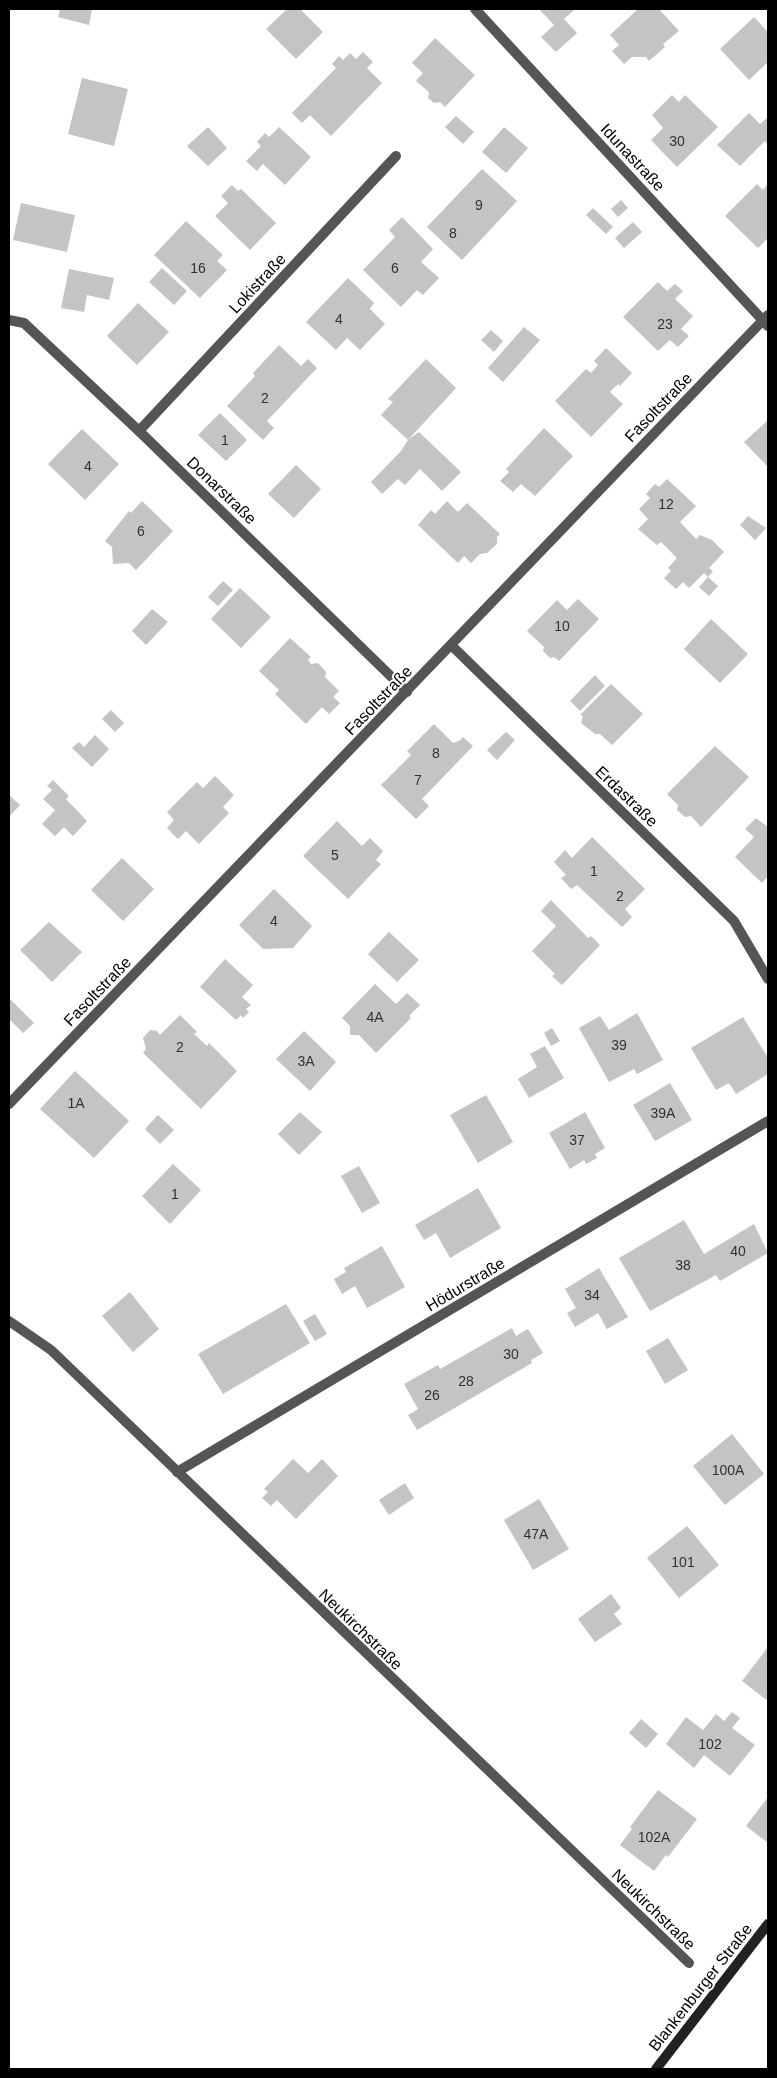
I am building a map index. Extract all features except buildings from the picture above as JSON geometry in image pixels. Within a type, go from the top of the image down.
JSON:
[{"type":"main road","name":"Blankenburger Straße","points":[[656,2069],[768,1924]]},
{"type":"street","name":"Idunastraße","points":[[475,9],[767,320]]},
{"type":"street","name":"Lokistraße","points":[[139,430],[396,156]]},
{"type":"street","name":"Donarstraße","points":[[9,320],[24,323],[139,430],[407,692]]},
{"type":"street","name":"Fasoltstraße","points":[[9,1104],[407,692],[450,645],[767,320]]},
{"type":"street","name":"Erdastraße","points":[[450,645],[734,921],[768,979]]},
{"type":"street","name":"Hödurstraße","points":[[177,1472],[768,1121]]},
{"type":"street","name":"Neukirchstraße","points":[[9,1321],[51,1350],[689,1963]]}]
